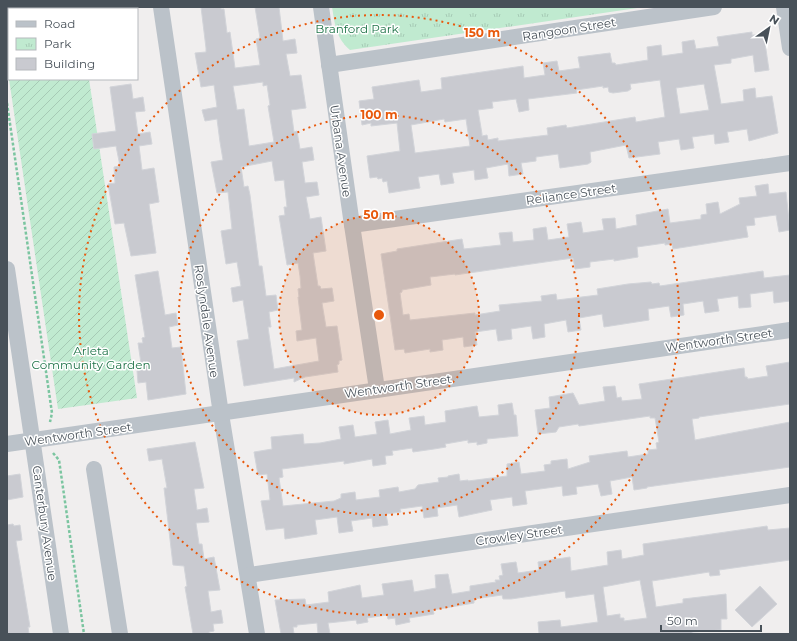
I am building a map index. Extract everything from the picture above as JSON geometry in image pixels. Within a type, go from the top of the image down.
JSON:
[{"type":"street","name":"Roslyndale Avenue","points":[[161,7],[221,414],[249,575],[257,634]]},
{"type":"street","name":"Urbana Avenue","points":[[321,7],[377,389]]},
{"type":"street","name":"Rangoon Street","points":[[329,65],[714,7]]},
{"type":"street","points":[[784,7],[790,48]]},
{"type":"street","name":"Reliance Street","points":[[352,225],[790,163]]},
{"type":"street","name":"Canterbury Avenue","points":[[7,269],[61,634]]},
{"type":"street","name":"Wentworth Street","points":[[7,444],[790,330]]},
{"type":"street","points":[[94,469],[120,634]]},
{"type":"street","name":"Crowley Street","points":[[249,575],[790,495]]},
{"type":"path","points":[[7,103],[52,413],[50,422]]},
{"type":"path","points":[[53,453],[59,460],[84,634]]},
{"type":"green space","points":[[7,7],[78,7],[8,8],[8,71]]},
{"type":"green space","name":"Branford Park","points":[[332,7],[644,7],[350,50],[339,36],[335,25]]},
{"type":"green space","name":"Arleta Community Garden","points":[[9,80],[89,80],[137,398],[58,409]]},
{"type":"building","points":[[201,7],[221,7],[221,9],[224,9],[227,33],[230,32],[235,68],[260,65],[256,39],[260,38],[255,7],[279,7],[283,41],[295,39],[297,53],[286,54],[290,76],[301,75],[306,108],[291,110],[294,132],[297,131],[300,149],[312,147],[314,160],[302,162],[305,183],[317,182],[319,195],[306,197],[310,219],[321,217],[326,251],[313,253],[318,286],[320,286],[321,289],[332,288],[334,301],[322,303],[326,327],[337,326],[342,360],[339,361],[339,364],[337,365],[338,372],[305,377],[294,382],[294,378],[244,386],[237,341],[249,339],[243,300],[233,302],[231,288],[241,286],[237,262],[226,264],[221,231],[232,229],[228,192],[217,193],[211,162],[223,160],[217,119],[205,121],[202,110],[217,107],[214,85],[201,87],[195,53],[206,52]],"holes":[[[263,82],[263,86],[267,85],[270,105],[268,106],[274,142],[249,146],[244,109],[237,110],[233,86]],[[272,161],[275,181],[284,180],[287,207],[284,207],[285,215],[279,216],[287,265],[298,263],[300,276],[301,288],[298,289],[298,297],[302,330],[296,331],[297,341],[316,338],[319,361],[274,369],[268,327],[271,327],[269,312],[278,310],[276,295],[266,296],[262,266],[259,266],[250,195],[248,186],[244,187],[241,167]]]},
{"type":"building","points":[[752,32],[752,35],[756,35],[756,37],[764,36],[769,70],[755,72],[753,55],[731,59],[731,63],[714,65],[721,104],[744,101],[743,90],[755,88],[756,98],[772,96],[778,133],[749,141],[747,129],[727,132],[729,142],[715,144],[714,134],[692,137],[694,148],[681,150],[679,139],[658,142],[660,154],[629,158],[626,145],[590,152],[591,162],[588,164],[560,168],[558,154],[536,157],[536,161],[521,163],[523,174],[509,176],[508,164],[486,168],[488,178],[475,180],[474,170],[452,173],[454,183],[441,185],[439,174],[418,177],[420,188],[389,193],[387,181],[383,182],[382,178],[378,179],[377,177],[370,178],[367,156],[400,151],[397,123],[371,126],[371,123],[362,125],[359,101],[374,99],[372,87],[419,80],[421,92],[442,89],[441,78],[523,66],[524,78],[545,75],[543,63],[557,61],[559,71],[580,68],[578,57],[610,53],[612,63],[615,63],[616,65],[648,60],[647,47],[661,45],[662,56],[683,53],[682,42],[694,40],[696,49],[719,46],[717,37]],"holes":[[[660,80],[665,117],[636,122],[635,117],[567,128],[566,125],[547,128],[548,135],[498,141],[498,138],[488,140],[487,135],[482,136],[478,110],[493,108],[492,102],[516,99],[519,112],[529,110],[528,99],[577,93],[576,90],[603,86],[603,88],[608,87],[609,92],[613,93],[628,91],[631,89],[630,84]],[[704,84],[709,110],[680,114],[676,88]],[[444,119],[445,122],[466,119],[470,146],[415,153],[411,125]]]},
{"type":"building","points":[[131,84],[133,99],[143,97],[145,111],[135,112],[138,134],[150,132],[152,144],[139,146],[142,170],[154,168],[159,202],[149,204],[156,253],[131,256],[124,223],[115,224],[108,184],[115,183],[114,167],[120,166],[116,146],[94,149],[92,134],[116,131],[110,87]]},
{"type":"building","points":[[768,184],[769,194],[786,192],[790,230],[779,232],[776,215],[754,218],[755,225],[746,226],[748,237],[673,249],[672,244],[665,245],[665,243],[637,247],[638,257],[614,261],[614,259],[590,262],[590,267],[575,269],[573,258],[455,275],[430,277],[431,285],[402,290],[400,293],[403,315],[409,314],[410,320],[475,313],[475,315],[500,311],[499,305],[542,301],[541,296],[556,294],[557,300],[598,295],[597,289],[628,284],[651,282],[652,284],[659,283],[660,286],[763,271],[764,278],[790,275],[790,301],[774,303],[773,291],[750,294],[751,307],[739,308],[738,296],[717,299],[719,311],[705,313],[703,301],[683,304],[684,315],[671,317],[669,306],[648,309],[649,320],[604,327],[602,314],[579,318],[581,330],[568,332],[566,320],[544,324],[545,337],[533,339],[531,326],[511,329],[512,339],[498,341],[496,329],[475,332],[477,345],[464,347],[463,337],[442,340],[443,350],[430,352],[430,349],[405,353],[404,349],[395,350],[381,254],[397,251],[397,249],[462,239],[464,249],[501,245],[499,233],[512,232],[513,242],[534,240],[533,229],[546,227],[548,240],[569,237],[567,224],[581,222],[583,233],[604,230],[602,219],[615,218],[616,229],[637,225],[636,215],[668,209],[670,223],[701,219],[701,215],[707,214],[706,204],[718,202],[720,214],[740,204],[739,198],[757,196],[755,186]]},
{"type":"building","points":[[158,271],[165,315],[176,313],[178,325],[169,327],[172,348],[181,347],[186,394],[148,400],[146,382],[138,383],[137,371],[142,370],[138,343],[143,343],[142,338],[145,337],[135,275]]},
{"type":"building","points":[[790,362],[790,404],[692,419],[695,440],[790,422],[790,467],[634,490],[632,477],[610,481],[612,494],[601,496],[598,484],[576,487],[577,494],[563,496],[562,486],[525,491],[527,504],[513,506],[512,497],[490,500],[492,510],[459,517],[457,505],[437,508],[438,516],[424,518],[422,506],[400,509],[401,512],[386,514],[388,525],[373,527],[372,518],[351,521],[353,531],[339,533],[337,517],[315,520],[317,534],[285,539],[284,528],[266,530],[261,501],[270,500],[267,474],[258,475],[254,452],[272,449],[271,437],[303,434],[304,444],[320,443],[341,439],[339,427],[353,425],[355,437],[377,434],[375,422],[388,420],[390,434],[411,430],[409,418],[424,416],[425,425],[446,422],[445,411],[477,406],[479,417],[499,415],[498,405],[512,403],[514,415],[516,415],[518,436],[487,439],[487,443],[477,445],[477,442],[468,443],[468,440],[445,444],[446,447],[434,449],[413,452],[412,448],[392,451],[393,455],[385,456],[386,464],[373,466],[372,459],[344,464],[344,461],[282,469],[283,477],[279,478],[283,506],[334,501],[341,498],[341,494],[355,492],[356,500],[380,497],[379,490],[398,487],[399,492],[415,489],[418,485],[439,482],[438,478],[459,474],[460,481],[507,476],[507,464],[519,462],[521,474],[545,471],[544,465],[551,464],[551,461],[567,459],[568,469],[590,462],[589,456],[627,451],[628,457],[648,454],[648,450],[657,449],[656,443],[659,442],[655,418],[650,418],[650,416],[579,426],[578,424],[559,427],[556,432],[538,434],[535,410],[550,408],[549,397],[573,393],[579,405],[605,401],[603,387],[615,386],[617,398],[621,397],[622,401],[642,399],[639,384],[744,368],[745,377],[748,379],[768,376],[766,366]]},
{"type":"building","points":[[195,442],[204,488],[194,489],[197,510],[207,508],[209,522],[196,523],[199,544],[202,544],[204,559],[214,557],[220,590],[208,591],[211,612],[221,610],[223,623],[213,624],[214,631],[209,632],[209,634],[193,634],[185,587],[187,586],[184,566],[173,565],[164,488],[167,488],[162,459],[149,461],[147,449]]},
{"type":"building","points":[[20,474],[23,497],[7,500],[7,476]]},
{"type":"building","points":[[13,524],[14,526],[20,525],[22,540],[16,541],[30,627],[28,627],[29,634],[7,634],[7,525]]},
{"type":"building","points":[[767,526],[768,530],[790,528],[790,560],[719,570],[720,575],[710,576],[709,572],[652,581],[656,607],[683,603],[683,599],[726,594],[727,619],[721,619],[721,630],[692,632],[692,634],[539,634],[538,622],[560,620],[561,627],[598,622],[594,594],[566,598],[565,591],[511,599],[503,599],[502,595],[474,599],[474,603],[433,610],[434,614],[409,618],[410,622],[396,625],[395,618],[388,619],[387,615],[367,618],[368,622],[357,624],[356,620],[328,623],[330,634],[318,634],[317,623],[297,625],[297,627],[293,627],[294,634],[281,634],[275,600],[305,599],[306,605],[329,602],[328,592],[360,585],[362,598],[384,595],[382,584],[412,580],[414,592],[436,588],[435,575],[448,574],[452,594],[470,591],[470,586],[500,580],[499,576],[503,575],[501,564],[516,562],[518,573],[539,570],[538,562],[570,557],[571,571],[608,565],[607,552],[621,550],[622,559],[644,555],[643,544]],"holes":[[[640,580],[647,618],[624,621],[624,618],[620,618],[620,614],[607,616],[603,587]]]},
{"type":"building","points":[[760,586],[777,604],[752,627],[735,610]]}]
